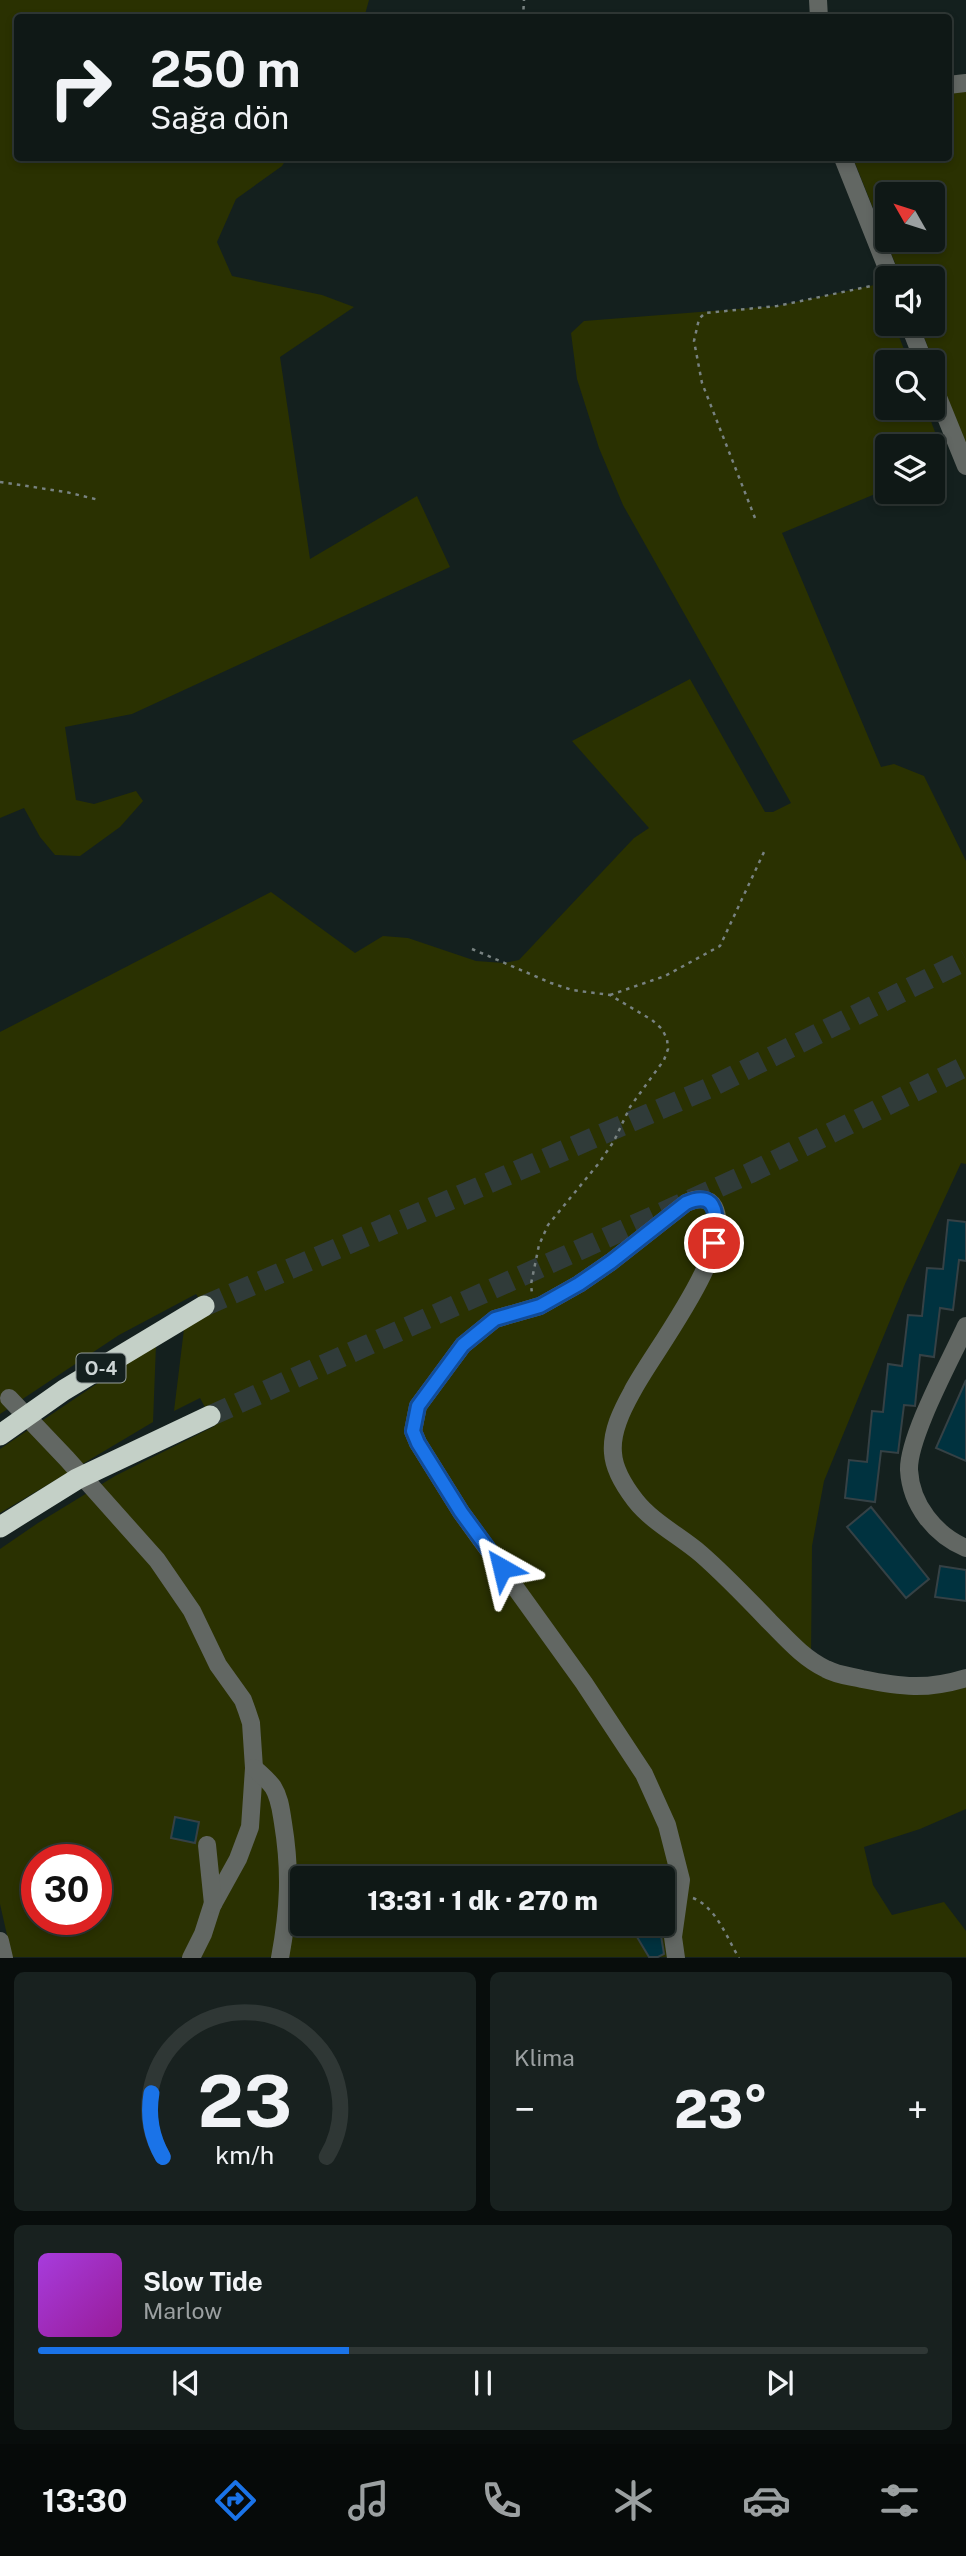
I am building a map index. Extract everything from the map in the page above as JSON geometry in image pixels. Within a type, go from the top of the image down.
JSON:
[{"type":"highway","name":"O-4","points":[[0,1435],[64,1390],[204,1306]]},
{"type":"highway","points":[[0,1527],[77,1479],[210,1416]]},
{"type":"street","points":[[844,161],[880,266]]},
{"type":"street","points":[[945,412],[964,456]]},
{"type":"street","points":[[676,1958],[673,1937],[680,1893],[678,1867],[667,1825],[644,1774],[584,1683],[461,1512],[413,1431],[418,1406],[463,1345],[495,1319],[533,1308],[557,1297],[611,1262],[686,1203],[695,1199],[706,1200],[713,1205],[716,1215],[710,1257],[684,1311],[657,1350],[620,1418],[612,1451],[622,1481],[645,1511],[702,1555],[794,1646],[826,1669],[899,1687],[924,1687],[966,1678]]},
{"type":"street","points":[[966,1326],[918,1430],[909,1469],[915,1494],[924,1514],[937,1531],[953,1543],[966,1548]]},
{"type":"street","points":[[9,1398],[158,1560],[176,1584],[201,1627],[218,1665],[243,1700],[247,1711],[253,1740],[254,1768],[250,1827],[238,1858],[213,1904],[191,1958]]},
{"type":"street","points":[[254,1768],[274,1788],[280,1802],[287,1849],[288,1902],[280,1958]]},
{"type":"street","points":[[207,1845],[213,1904]]},
{"type":"street","points":[[0,1941],[4,1958]]},
{"type":"path","points":[[755,518],[702,383],[694,341],[699,319],[705,313],[778,306],[875,283]]},
{"type":"path","points":[[0,482],[99,500]]},
{"type":"path","points":[[610,995],[664,976],[720,946],[764,852]]},
{"type":"path","points":[[472,949],[551,983],[572,990],[610,995],[662,1029],[667,1039],[668,1049],[664,1060],[630,1107],[614,1141],[548,1225],[539,1245],[531,1284],[533,1308]]},
{"type":"path","points":[[680,1893],[699,1900],[715,1916],[739,1958]]},
{"type":"green space","points":[[0,0],[369,0],[365,14],[14,14],[14,161],[285,161],[236,199],[217,242],[232,276],[322,295],[354,307],[280,357],[310,559],[417,496],[450,567],[132,714],[65,727],[76,800],[94,804],[136,791],[143,801],[120,827],[80,856],[55,855],[40,837],[24,808],[0,818]]},
{"type":"green space","points":[[966,91],[966,442],[945,391],[945,350],[929,350],[924,336],[945,336],[945,266],[896,266],[891,252],[945,252],[945,182],[875,182],[875,213],[854,161],[952,161],[952,93]]},
{"type":"green space","points":[[875,285],[875,336],[899,336],[904,350],[875,350],[875,420],[930,420],[936,434],[875,434],[875,494],[782,533],[881,767],[894,764],[924,776],[966,861],[966,1164],[961,1163],[905,1284],[824,1481],[812,1546],[811,1660],[899,1687],[966,1678],[966,1809],[920,1829],[864,1847],[873,1885],[892,1915],[944,1902],[966,1931],[966,1957],[12,1957],[0,1904],[0,1549],[115,1476],[215,1426],[200,1398],[174,1411],[184,1329],[209,1313],[196,1294],[119,1335],[0,1414],[0,1032],[271,892],[355,953],[383,936],[408,938],[476,961],[504,963],[519,960],[634,838],[649,828],[572,741],[690,679],[765,812],[773,812],[791,803],[623,505],[599,448],[577,379],[571,333],[584,321],[777,306]]},
{"type":"green space","points":[[156,1344],[153,1422],[0,1513],[0,1449]]},
{"type":"building","points":[[948,1220],[966,1222],[966,1261],[959,1260],[953,1310],[940,1308],[934,1357],[920,1355],[915,1406],[904,1405],[898,1453],[881,1451],[875,1502],[845,1498],[849,1460],[867,1462],[872,1411],[883,1412],[888,1364],[902,1366],[908,1315],[922,1316],[927,1268],[943,1269]]},
{"type":"building","points":[[966,1380],[966,1461],[936,1448]]},
{"type":"building","points":[[871,1507],[929,1579],[906,1598],[847,1527]]},
{"type":"building","points":[[940,1566],[966,1570],[966,1601],[935,1597]]},
{"type":"building","points":[[175,1817],[199,1822],[195,1843],[171,1838]]},
{"type":"building","points":[[661,1936],[664,1954],[649,1957],[637,1937]]},
{"type":"tunnel","points":[[204,1306],[709,1088],[966,960]]},
{"type":"tunnel","points":[[210,1416],[750,1173],[966,1066]]},
{"type":"route","points":[[502,1568],[461,1512],[418,1443],[413,1431],[418,1406],[450,1360],[476,1333],[495,1319],[540,1306],[579,1284],[686,1203],[695,1199],[706,1200],[713,1205],[716,1215],[714,1243]]}]
